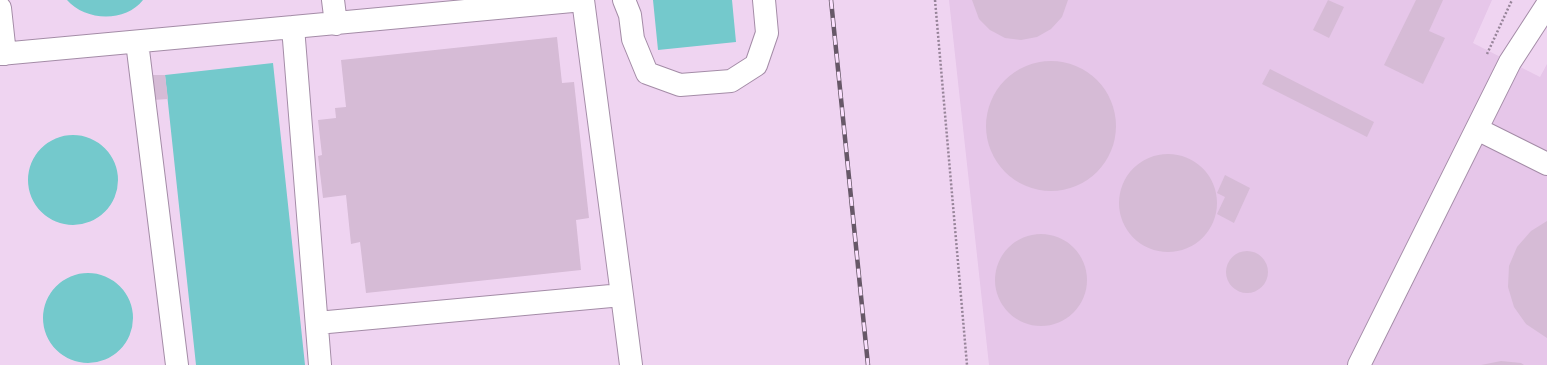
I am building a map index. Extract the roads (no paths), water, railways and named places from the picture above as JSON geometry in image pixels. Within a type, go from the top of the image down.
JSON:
[{"type":"street","points":[[333,0],[336,24]]},
{"type":"street","points":[[0,8],[2,54],[584,0],[631,365]]},
{"type":"street","points":[[624,0],[630,15],[633,40],[647,73],[680,85],[730,81],[756,65],[767,33],[764,0]]},
{"type":"street","points":[[1510,62],[1531,0]]},
{"type":"street","points":[[1359,365],[1510,62],[1547,5]]},
{"type":"street","points":[[293,27],[320,365]]},
{"type":"street","points":[[137,42],[177,365]]},
{"type":"street","points":[[1477,130],[1547,164]]},
{"type":"street","points":[[317,323],[622,295]]},
{"type":"railway","points":[[831,0],[868,365]]}]
